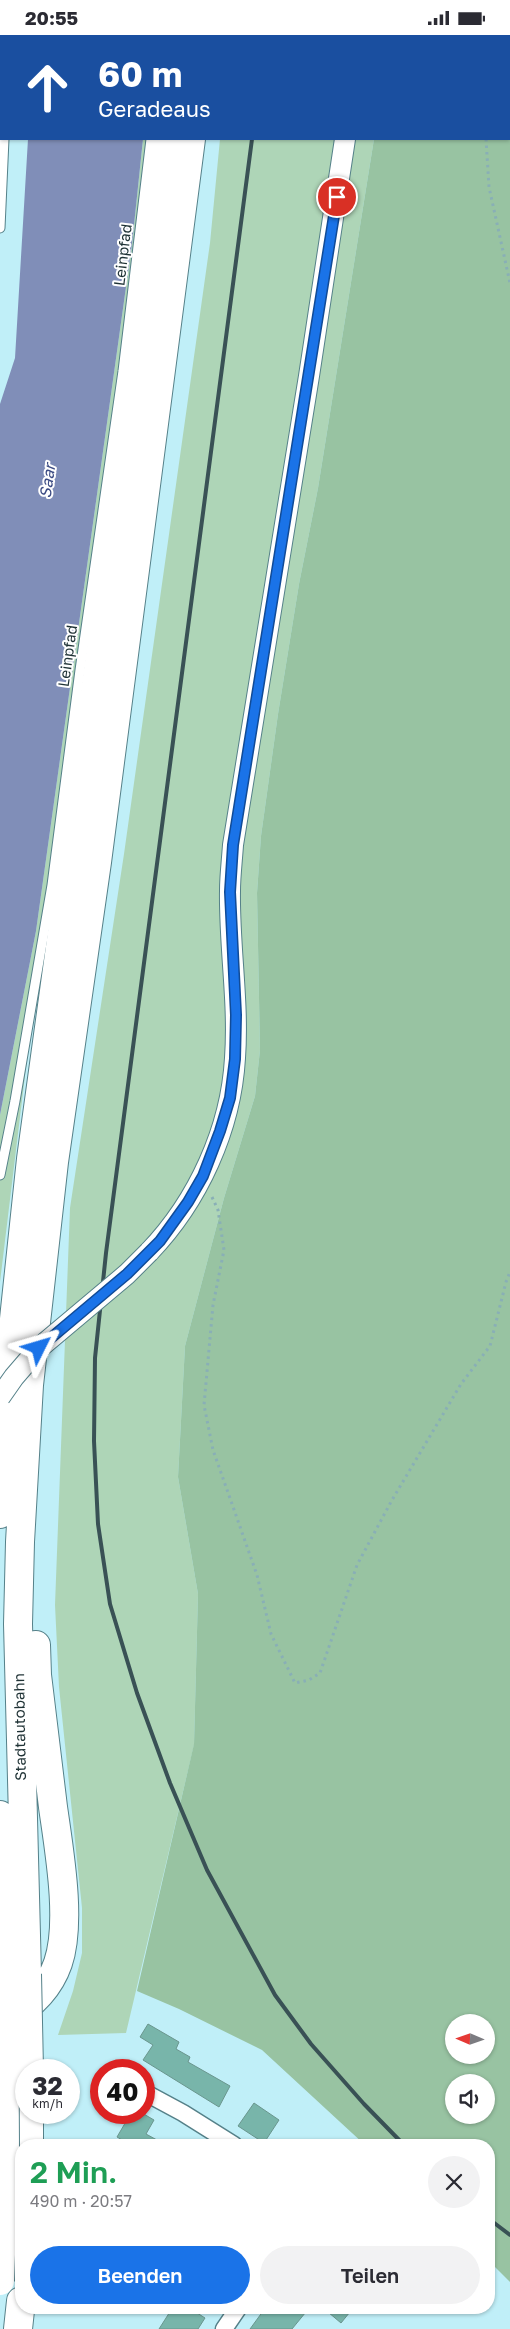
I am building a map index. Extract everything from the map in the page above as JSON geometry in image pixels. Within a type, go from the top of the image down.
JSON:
[{"type":"highway","points":[[30,1273],[31,1159],[132,422],[168,140]]},
{"type":"highway","points":[[0,1514],[2,1437],[30,1273],[54,1163],[97,862],[191,140]]},
{"type":"highway","name":"Stadtautobahn","points":[[27,2059],[15,1975],[18,1624],[29,1385],[30,1273]]},
{"type":"highway","points":[[0,2022],[22,2011],[41,1994],[50,1980],[58,1963],[62,1945],[64,1913],[60,1855],[37,1675],[32,1508],[26,1442]]},
{"type":"highway","points":[[0,1815],[15,1975],[0,2281]]},
{"type":"highway","points":[[29,2124],[29,2139]]},
{"type":"highway","points":[[18,2329],[20,2314]]},
{"type":"street","points":[[0,1397],[14,1377],[39,1348],[121,1279],[149,1252],[173,1224],[203,1176],[225,1115],[235,1059],[236,1015],[230,892],[233,845],[327,265],[345,140]]},
{"type":"street","points":[[155,2098],[224,2139]]},
{"type":"street","points":[[224,2329],[234,2314]]},
{"type":"lane","points":[[0,228],[4,140]]},
{"type":"lane","name":"Leinpfad","points":[[0,1175],[15,1101],[52,885],[80,670],[123,371],[151,140]]},
{"type":"path","points":[[486,140],[489,187],[510,283]]},
{"type":"path","points":[[203,1176],[218,1210],[224,1250],[213,1305],[204,1405],[213,1450],[257,1575],[270,1634],[295,1683],[309,1680],[320,1673],[357,1565],[392,1500],[461,1384],[490,1345],[510,1272]]},
{"type":"green space","points":[[143,140],[151,140],[52,853],[0,1282],[0,1115],[36,931],[132,244]]},
{"type":"green space","points":[[220,140],[374,140],[318,488],[299,584],[261,836],[257,893],[260,1050],[255,1096],[224,1198],[185,1346],[178,1477],[198,1594],[194,1745],[126,2033],[58,2035],[73,1991],[82,1953],[82,1908],[59,1687],[55,1605],[70,1208],[124,854],[210,243]]},
{"type":"green space","points":[[374,140],[510,140],[510,2282],[495,2267],[495,2139],[358,2139],[262,2050],[179,2009],[137,1991],[194,1744],[198,1594],[178,1477],[185,1346],[224,1198],[255,1096],[260,1050],[257,893],[261,836],[299,584],[318,488]]},
{"type":"water","name":"Saar","points":[[28,140],[143,140],[132,244],[36,931],[0,1115],[0,404],[15,358]]},
{"type":"building","points":[[148,2024],[179,2042],[176,2049],[190,2057],[188,2062],[230,2086],[219,2107],[155,2067],[155,2059],[144,2059],[153,2045],[140,2037]]},
{"type":"building","points":[[254,2103],[279,2120],[267,2139],[258,2139],[238,2126]]},
{"type":"building","points":[[125,2124],[152,2124],[146,2134],[155,2139],[120,2139],[117,2137]]},
{"type":"building","points":[[169,2314],[199,2314],[205,2318],[198,2329],[159,2329]]},
{"type":"building","points":[[261,2314],[304,2314],[292,2329],[250,2329]]},
{"type":"building","points":[[330,2314],[348,2314],[341,2323]]},
{"type":"railway","points":[[252,140],[106,1253],[95,1358],[94,1441],[98,1524],[110,1604],[137,1693],[170,1783],[207,1870],[275,1995],[311,2044],[364,2104],[398,2139]]},
{"type":"railway","points":[[495,2224],[510,2235]]},
{"type":"route","points":[[39,1348],[127,1274],[160,1241],[173,1224],[203,1176],[230,1098],[236,1045],[230,892],[233,845],[337,197]]}]
